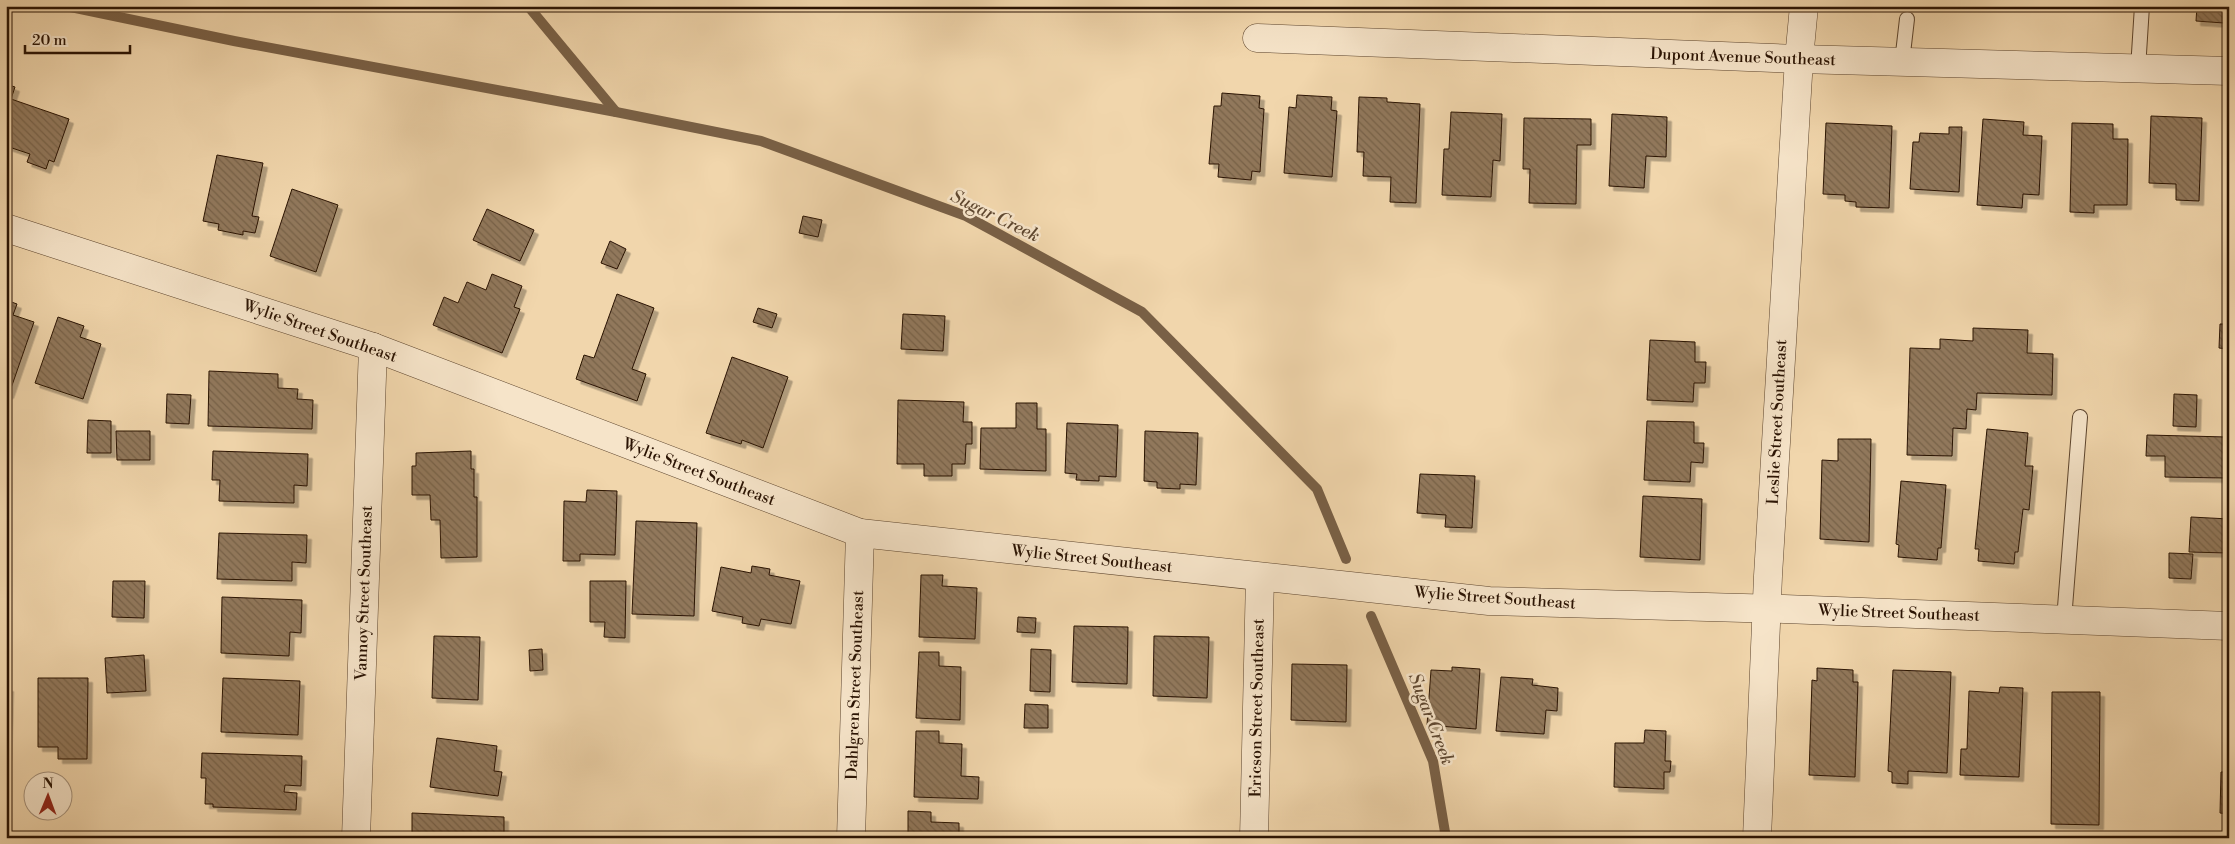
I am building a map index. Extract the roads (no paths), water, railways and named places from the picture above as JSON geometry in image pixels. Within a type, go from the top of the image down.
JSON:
[{"type":"street","name":"Leslie Street Southeast","points":[[1757,838],[1766,608],[1799,59],[1804,6]]},
{"type":"street","name":"Dupont Avenue Southeast","points":[[1257,38],[1799,59],[2229,71]]},
{"type":"street","name":"Wylie Street Southeast","points":[[6,228],[373,347],[860,533],[1260,578],[1489,601],[1766,608],[2229,626]]},
{"type":"street","name":"Vannoy Street Southeast","points":[[356,838],[373,347]]},
{"type":"street","name":"Dahlgren Street Southeast","points":[[851,838],[860,533]]},
{"type":"street","name":"Ericson Street Southeast","points":[[1254,838],[1260,578]]},
{"type":"lane","points":[[2138,69],[2142,6]]},
{"type":"lane","points":[[1902,62],[1907,19]]},
{"type":"lane","points":[[2064,620],[2080,417]]},
{"type":"waterway","name":"Sugar Creek","points":[[66,6],[234,41],[761,141],[966,216],[1142,312],[1317,489],[1346,559]]},
{"type":"waterway","name":"Sugar Creek","points":[[528,6],[616,112]]},
{"type":"waterway","name":"Sugar Creek","points":[[1371,616],[1433,761],[1446,838]]}]
